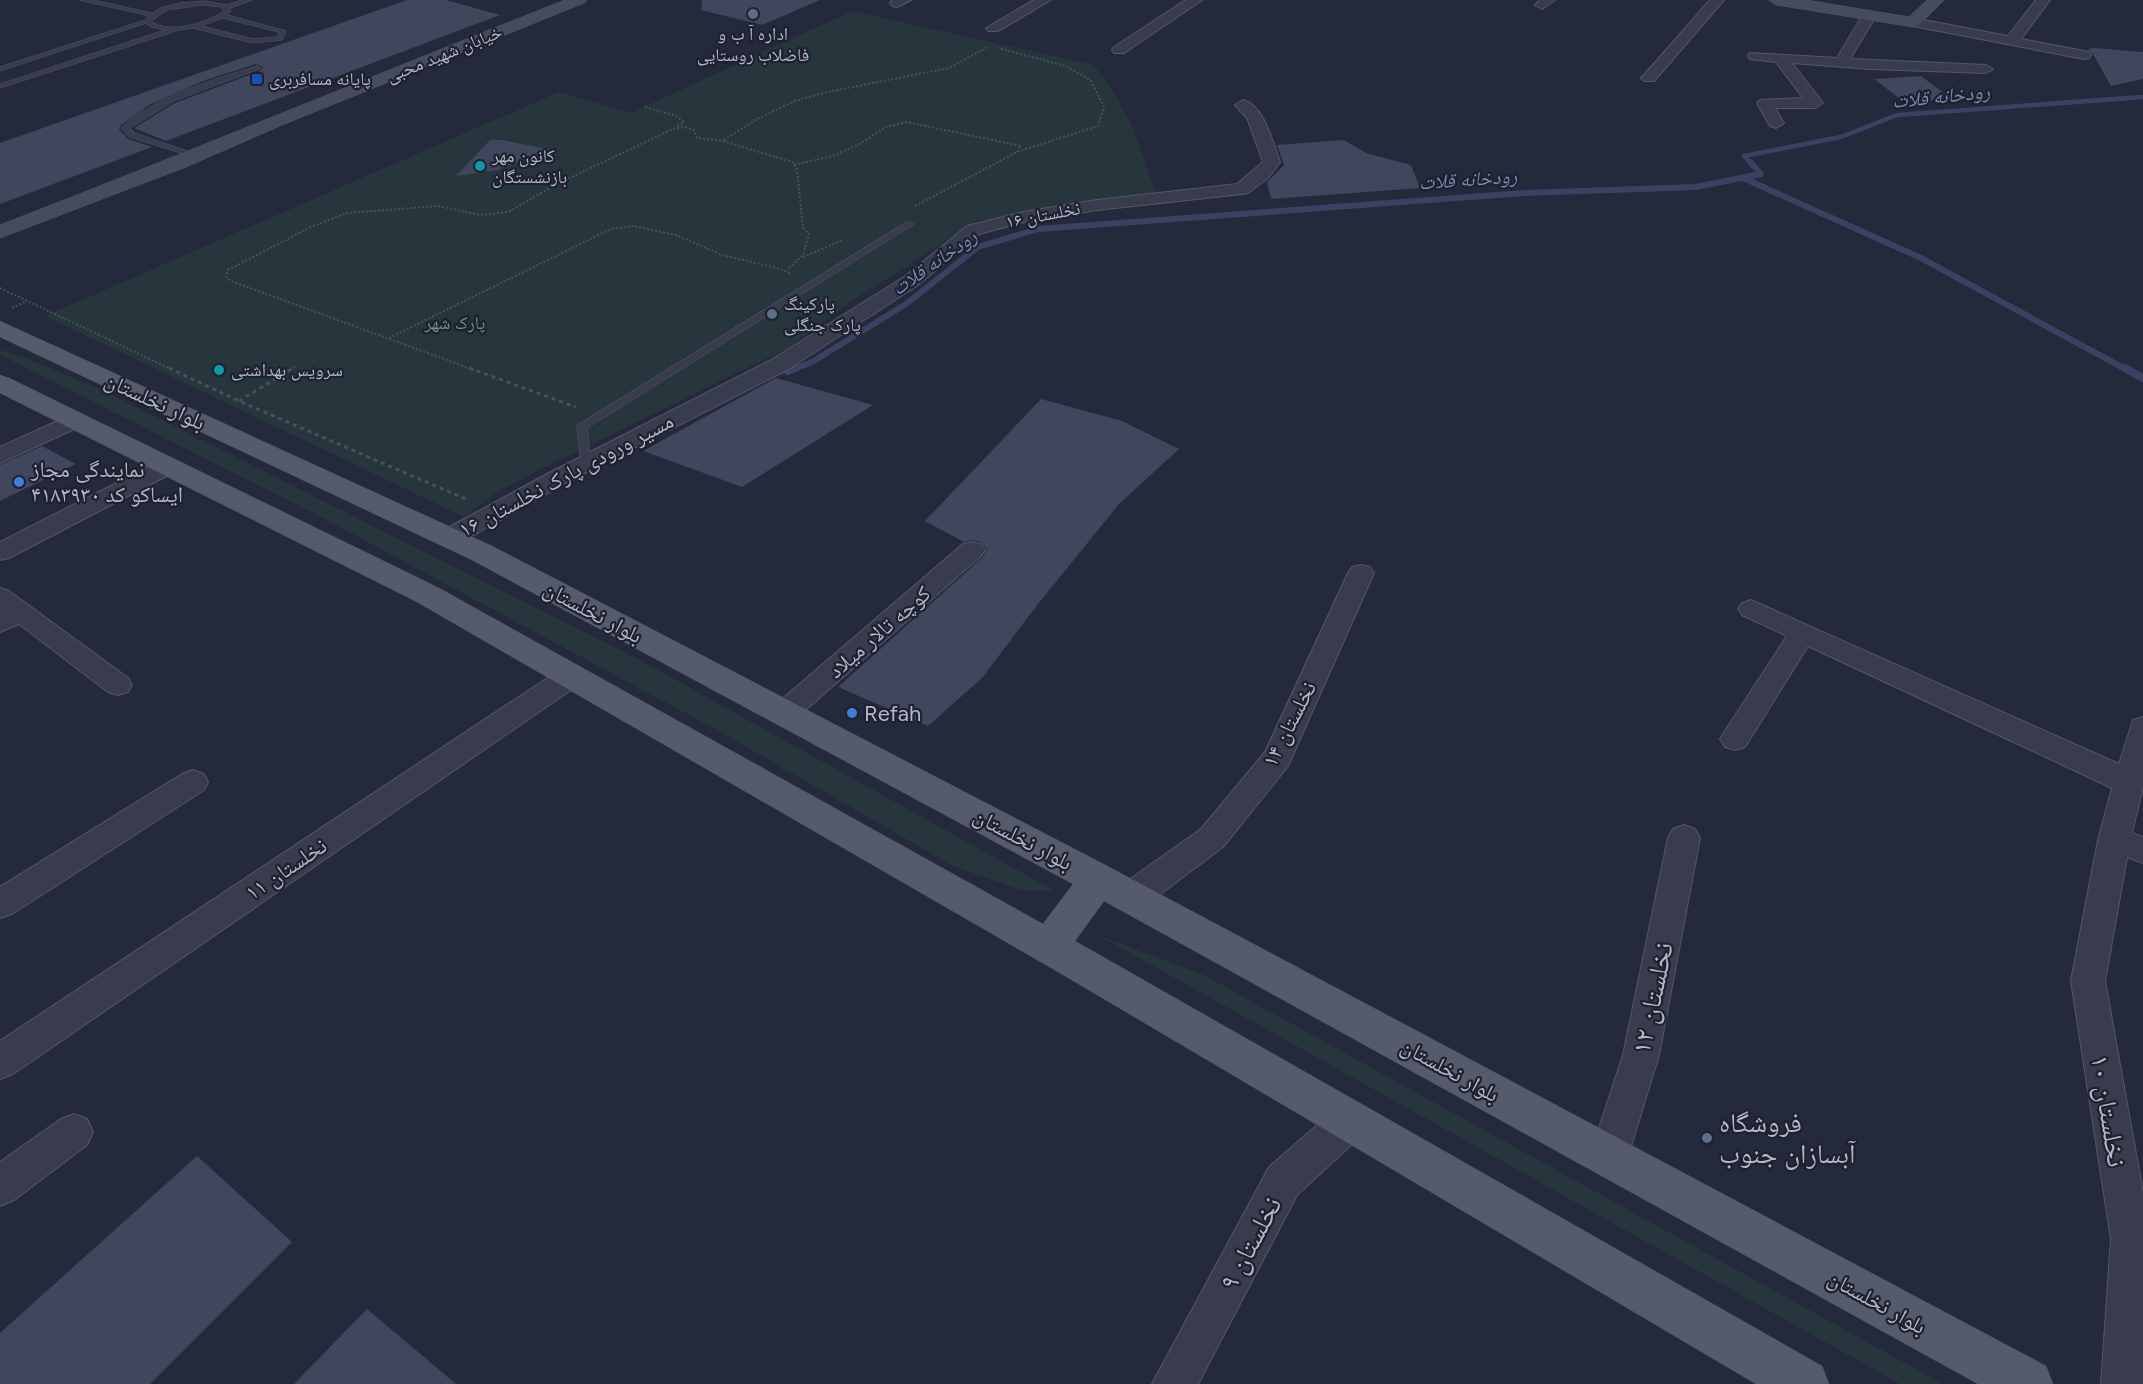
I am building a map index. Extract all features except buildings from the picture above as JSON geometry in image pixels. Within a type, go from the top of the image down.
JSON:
[{"type":"main road","name":"خیابان شهید محبی","points":[[0,232],[178,163],[275,121],[579,0]]},
{"type":"main road","points":[[1777,0],[1913,22],[1936,0]]},
{"type":"main road","name":"خیابان شهید محبی","points":[[0,217],[275,121]]},
{"type":"main road","name":"بلوار نخلستان","points":[[0,328],[482,553],[1098,879],[2028,1384]]},
{"type":"main road","points":[[0,383],[428,595],[1048,946],[1804,1384]]},
{"type":"main road","points":[[1048,946],[1098,879]]},
{"type":"street","points":[[993,28],[1044,0]]},
{"type":"street","points":[[1119,50],[1195,0]]},
{"type":"street","points":[[1650,78],[1717,0]]},
{"type":"street","points":[[2012,41],[2043,0]]},
{"type":"street","points":[[1842,61],[1869,16]]},
{"type":"street","points":[[1913,22],[2084,55]]},
{"type":"street","points":[[1755,56],[1842,61],[1870,65],[1986,69]]},
{"type":"street","points":[[1776,123],[1766,103],[1815,103],[1780,58]]},
{"type":"street","name":"نخلستان ۱۶","points":[[684,412],[779,365],[911,281],[973,230],[1023,217],[1097,205],[1242,189],[1263,173],[1272,162],[1254,117],[1243,105]]},
{"type":"street","name":"مسیر ورودی پارک نخلستان ۱۶","points":[[449,538],[684,412]]},
{"type":"street","points":[[0,456],[75,420]]},
{"type":"street","points":[[0,552],[168,466]]},
{"type":"street","name":"کوچه تالار میلاد","points":[[784,713],[972,550]]},
{"type":"street","name":"نخلستان ۱۴","points":[[1131,897],[1212,838],[1277,758],[1361,573]]},
{"type":"street","points":[[1751,609],[2129,782]]},
{"type":"street","points":[[7,611],[118,684]]},
{"type":"street","points":[[1735,739],[1803,633]]},
{"type":"street","name":"نخلستان ۱۱","points":[[0,1062],[571,676]]},
{"type":"street","name":"نخلستان ۱۰","points":[[2123,1384],[2131,1239],[2088,981],[2128,845],[2129,782],[2143,728]]},
{"type":"street","points":[[0,904],[193,782]]},
{"type":"street","name":"نخلستان ۱۲","points":[[1609,1156],[1641,1055],[1684,838]]},
{"type":"street","name":"نخلستان ۹","points":[[1174,1384],[1283,1182],[1350,1121]]},
{"type":"street","points":[[0,1186],[74,1132]]},
{"type":"lane","points":[[83,0],[150,18],[155,26],[193,26],[222,16],[227,12],[226,7]]},
{"type":"lane","points":[[182,0],[196,3]]},
{"type":"lane","points":[[0,69],[150,18],[166,9],[196,3],[215,3],[226,7],[249,0]]},
{"type":"lane","points":[[193,26],[252,41],[280,39],[283,31],[222,16]]},
{"type":"lane","points":[[0,86],[181,27]]},
{"type":"lane","points":[[184,153],[132,135],[125,128],[140,115],[162,103],[257,68]]},
{"type":"lane","points":[[585,464],[582,427],[910,224]]},
{"type":"path","points":[[723,141],[758,119],[795,101],[827,92],[949,68],[992,46],[1038,57],[1075,72],[1090,81],[1104,107],[1098,126],[1017,152],[906,210]]},
{"type":"path","points":[[582,410],[231,281],[226,277],[228,270],[311,227],[347,213],[438,206],[480,215],[508,212],[557,184],[684,122],[676,116],[645,107]]},
{"type":"path","points":[[673,129],[683,127],[694,130],[697,138],[702,140],[723,141],[794,165],[839,153],[858,145],[886,127],[906,122],[1021,146],[1017,152]]},
{"type":"path","points":[[794,165],[797,168],[803,228],[809,234],[802,258]]},
{"type":"path","points":[[389,338],[590,238],[626,226],[676,235],[735,259],[787,270],[795,276],[788,281]]},
{"type":"path","points":[[787,270],[802,258],[846,238]]},
{"type":"path","points":[[0,288],[239,401],[496,512]]},
{"type":"path","points":[[239,401],[296,366]]},
{"type":"green space","name":"پارک شهر","points":[[852,11],[1094,65],[1116,96],[1133,128],[1156,193],[1031,210],[971,223],[856,298],[788,348],[545,467],[499,491],[464,517],[45,316],[559,92],[631,113]]},
{"type":"green space","points":[[0,350],[26,358],[104,391],[642,661],[1055,891],[1023,891],[953,866],[717,730],[323,518],[0,355]]},
{"type":"green space","points":[[1098,935],[1204,975],[1943,1384],[1900,1384]]},
{"type":"waterway","name":"رودخانه قلات","points":[[1750,162],[1744,156],[1841,137],[1897,115],[2143,97]]},
{"type":"waterway","name":"رودخانه قلات","points":[[792,370],[812,362],[906,304],[978,247],[1038,229],[1524,193],[1696,187],[1761,174],[1750,162]]},
{"type":"waterway","points":[[1743,178],[1921,258],[2127,370]]},
{"type":"waterway","name":"رودخانه قلات","points":[[788,371],[796,368]]},
{"type":"waterway","points":[[2125,368],[2143,378]]},
{"type":"place","name":"اداره آ ب و فاضلاب روستایی","points":[[753,14]]},
{"type":"place","name":"پایانه مسافربری","points":[[257,79]]},
{"type":"place","name":"کانون مهر بازنشستگان","points":[[480,166]]},
{"type":"place","name":"پارکینگ پارک جنگلی","points":[[772,314]]},
{"type":"place","name":"سرویس بهداشتی","points":[[219,370]]},
{"type":"place","name":"نمایندگی مجاز ایساکو کد ۴۱۸۳۹۳۰","points":[[19,482]]},
{"type":"place","name":"Refah","points":[[852,713]]},
{"type":"place","name":"فروشگاه آبسازان جنوب","points":[[1707,1138]]}]
